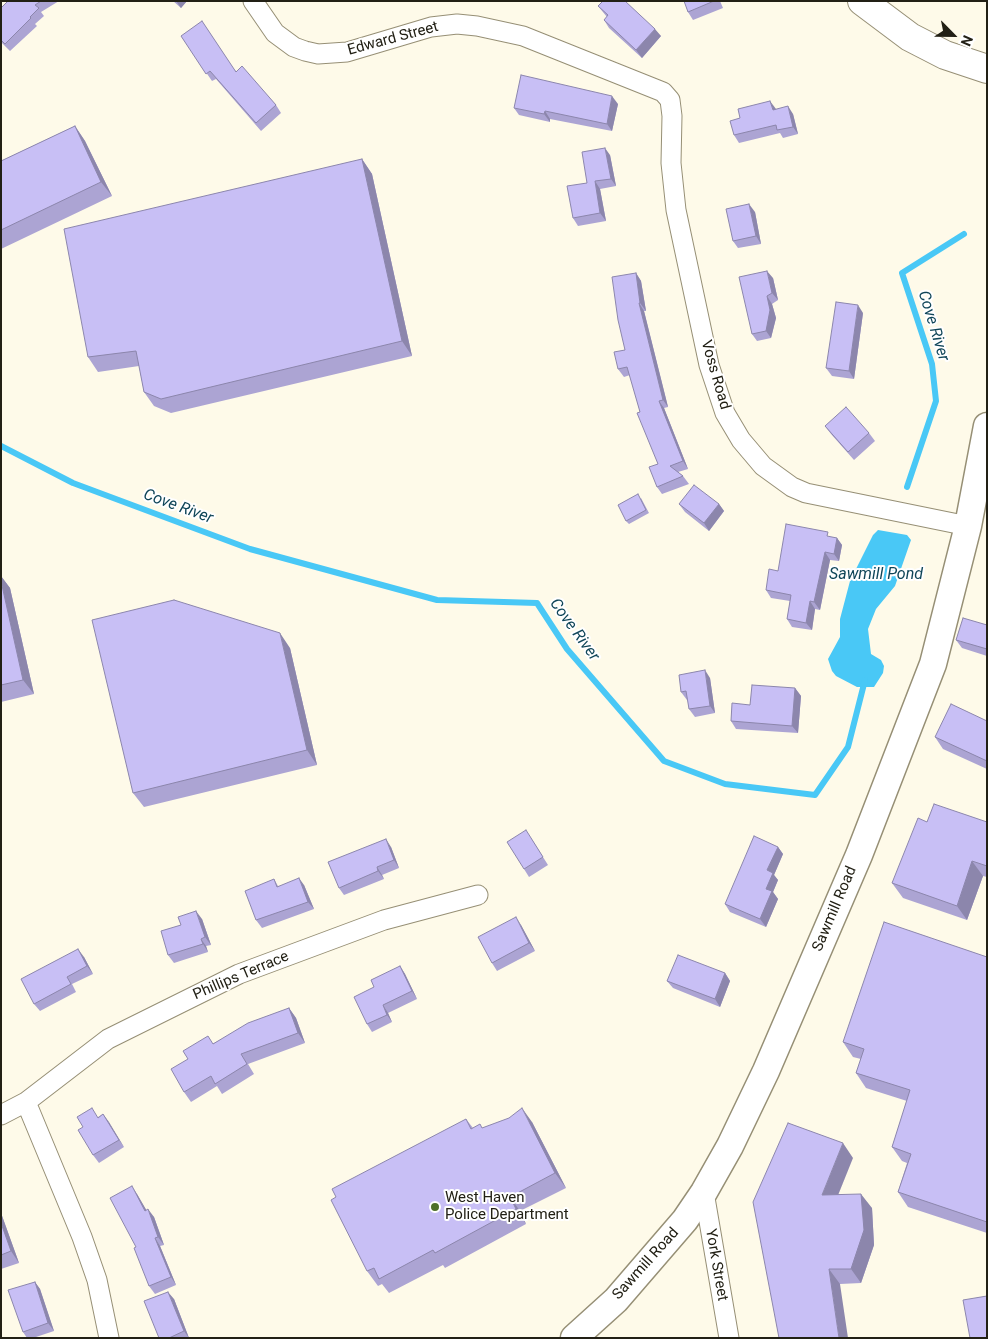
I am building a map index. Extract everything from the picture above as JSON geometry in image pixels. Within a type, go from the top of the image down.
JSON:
[{"type":"highway","points":[[862,1],[910,37],[945,55],[987,70]]},
{"type":"main road","name":"Sawmill Road","points":[[574,1338],[616,1300],[685,1220],[704,1192],[730,1146],[766,1071],[859,854],[909,730],[936,656],[977,528],[987,426]]},
{"type":"street","name":"Edward Street","points":[[253,1],[275,33],[294,47],[318,54],[347,52],[431,26],[457,24],[476,26],[523,36],[663,92]]},
{"type":"street","name":"Voss Road","points":[[663,92],[670,100],[672,116],[671,163],[676,210],[710,365],[725,413],[741,440],[763,466],[792,487],[806,493],[977,528]]},
{"type":"street","name":"Phillips Terrace","points":[[1,1115],[26,1102],[108,1039],[239,974],[384,920],[478,895]]},
{"type":"street","points":[[26,1102],[97,1280],[109,1338]]},
{"type":"street","name":"York Street","points":[[704,1192],[729,1338]]},
{"type":"water","name":"Sawmill Pond","points":[[878,530],[907,535],[911,540],[895,586],[876,609],[868,629],[871,654],[881,660],[884,666],[883,673],[874,687],[857,687],[836,676],[828,659],[840,637],[840,619],[850,581],[873,535]]},
{"type":"building","points":[[8,1],[41,1],[35,5],[39,8],[31,18],[5,44],[1,40],[1,8]]},
{"type":"building","points":[[603,1],[625,1],[655,29],[636,50],[604,20],[608,15],[598,6]]},
{"type":"building","points":[[684,1],[714,1],[688,12]]},
{"type":"building","points":[[202,21],[236,72],[242,66],[276,105],[256,123],[210,71],[206,74],[181,36]]},
{"type":"building","points":[[521,75],[612,96],[607,124],[545,111],[544,114],[514,108]]},
{"type":"building","points":[[770,101],[773,110],[788,106],[793,127],[777,130],[776,125],[734,135],[730,121],[740,118],[738,109]]},
{"type":"building","points":[[75,126],[101,182],[1,230],[1,161]]},
{"type":"building","points":[[605,148],[611,179],[595,181],[600,213],[573,218],[567,186],[587,183],[582,152]]},
{"type":"building","points":[[362,159],[402,341],[161,399],[144,392],[136,351],[88,357],[64,229]]},
{"type":"building","points":[[749,204],[756,236],[733,241],[726,209]]},
{"type":"building","points":[[767,271],[772,293],[767,296],[770,310],[766,331],[752,334],[739,277]]},
{"type":"building","points":[[636,273],[639,303],[663,400],[659,401],[683,461],[670,466],[683,476],[657,487],[649,467],[658,464],[637,413],[640,412],[627,367],[618,369],[614,352],[625,350],[618,320],[612,277]]},
{"type":"building","points":[[836,302],[858,305],[849,371],[826,368]]},
{"type":"building","points":[[846,407],[869,433],[848,452],[825,426]]},
{"type":"building","points":[[694,485],[719,504],[704,523],[679,504]]},
{"type":"building","points":[[638,494],[646,510],[626,521],[618,505]]},
{"type":"building","points":[[786,524],[828,532],[827,536],[837,538],[834,554],[825,552],[814,602],[810,601],[806,623],[787,619],[791,595],[766,590],[769,569],[778,571]]},
{"type":"building","points":[[1,581],[23,680],[1,685]]},
{"type":"building","points":[[174,600],[280,633],[307,750],[133,793],[92,620]]},
{"type":"building","points":[[963,618],[987,625],[987,649],[956,640]]},
{"type":"building","points":[[705,670],[710,706],[689,709],[686,691],[681,692],[679,675]]},
{"type":"building","points":[[752,685],[795,688],[792,726],[731,721],[732,703],[750,705]]},
{"type":"building","points":[[951,704],[987,721],[987,761],[935,737]]},
{"type":"building","points":[[934,804],[987,822],[987,866],[972,861],[957,906],[892,883],[918,818],[927,822]]},
{"type":"building","points":[[526,830],[543,857],[524,869],[507,842]]},
{"type":"building","points":[[754,836],[778,847],[767,870],[773,873],[766,889],[772,891],[760,919],[725,904]]},
{"type":"building","points":[[386,839],[394,860],[377,867],[378,871],[339,888],[328,862]]},
{"type":"building","points":[[299,878],[308,902],[256,920],[245,891],[274,879],[277,887]]},
{"type":"building","points":[[196,911],[205,937],[201,939],[203,944],[168,955],[161,931],[181,925],[178,917]]},
{"type":"building","points":[[516,917],[529,943],[492,963],[478,937]]},
{"type":"building","points":[[884,922],[987,957],[987,1222],[898,1192],[911,1154],[892,1147],[910,1090],[856,1073],[864,1049],[843,1042]]},
{"type":"building","points":[[78,949],[87,966],[67,977],[71,984],[34,1004],[21,979]]},
{"type":"building","points":[[678,955],[725,973],[715,999],[667,981]]},
{"type":"building","points":[[400,966],[412,991],[383,1005],[387,1015],[367,1024],[354,997],[374,987],[371,980]]},
{"type":"building","points":[[289,1008],[298,1033],[241,1054],[247,1064],[215,1084],[211,1076],[184,1092],[171,1069],[188,1059],[183,1051],[208,1036],[213,1044],[248,1023]]},
{"type":"building","points":[[92,1108],[98,1118],[103,1114],[119,1140],[93,1155],[78,1130],[83,1127],[77,1117]]},
{"type":"building","name":"West Haven Police Department","points":[[522,1108],[555,1173],[510,1197],[516,1209],[435,1253],[433,1250],[379,1279],[374,1268],[367,1271],[331,1200],[336,1197],[332,1189],[466,1119],[471,1129],[480,1124],[482,1128],[509,1118]]},
{"type":"building","points":[[788,1123],[843,1143],[822,1195],[861,1194],[864,1230],[851,1269],[829,1269],[839,1338],[779,1338],[753,1202]]},
{"type":"building","points":[[132,1186],[145,1211],[148,1209],[158,1237],[155,1238],[171,1277],[149,1286],[134,1248],[136,1247],[110,1198]]},
{"type":"building","points":[[1,1223],[11,1251],[1,1255]]},
{"type":"building","points":[[35,1282],[48,1323],[23,1332],[8,1290]]},
{"type":"building","points":[[168,1292],[184,1331],[169,1338],[159,1338],[144,1301]]},
{"type":"building","points":[[987,1296],[987,1338],[970,1338],[963,1300]]},
{"type":"waterway","name":"Cove River","points":[[907,487],[936,401],[932,364],[902,273],[964,234]]},
{"type":"waterway","name":"Cove River","points":[[1,446],[73,483],[250,549],[437,600],[537,603],[567,649],[664,761],[725,784],[815,795],[848,747],[865,680]]},
{"type":"place","name":"West Haven Police Department","points":[[435,1207]]}]
